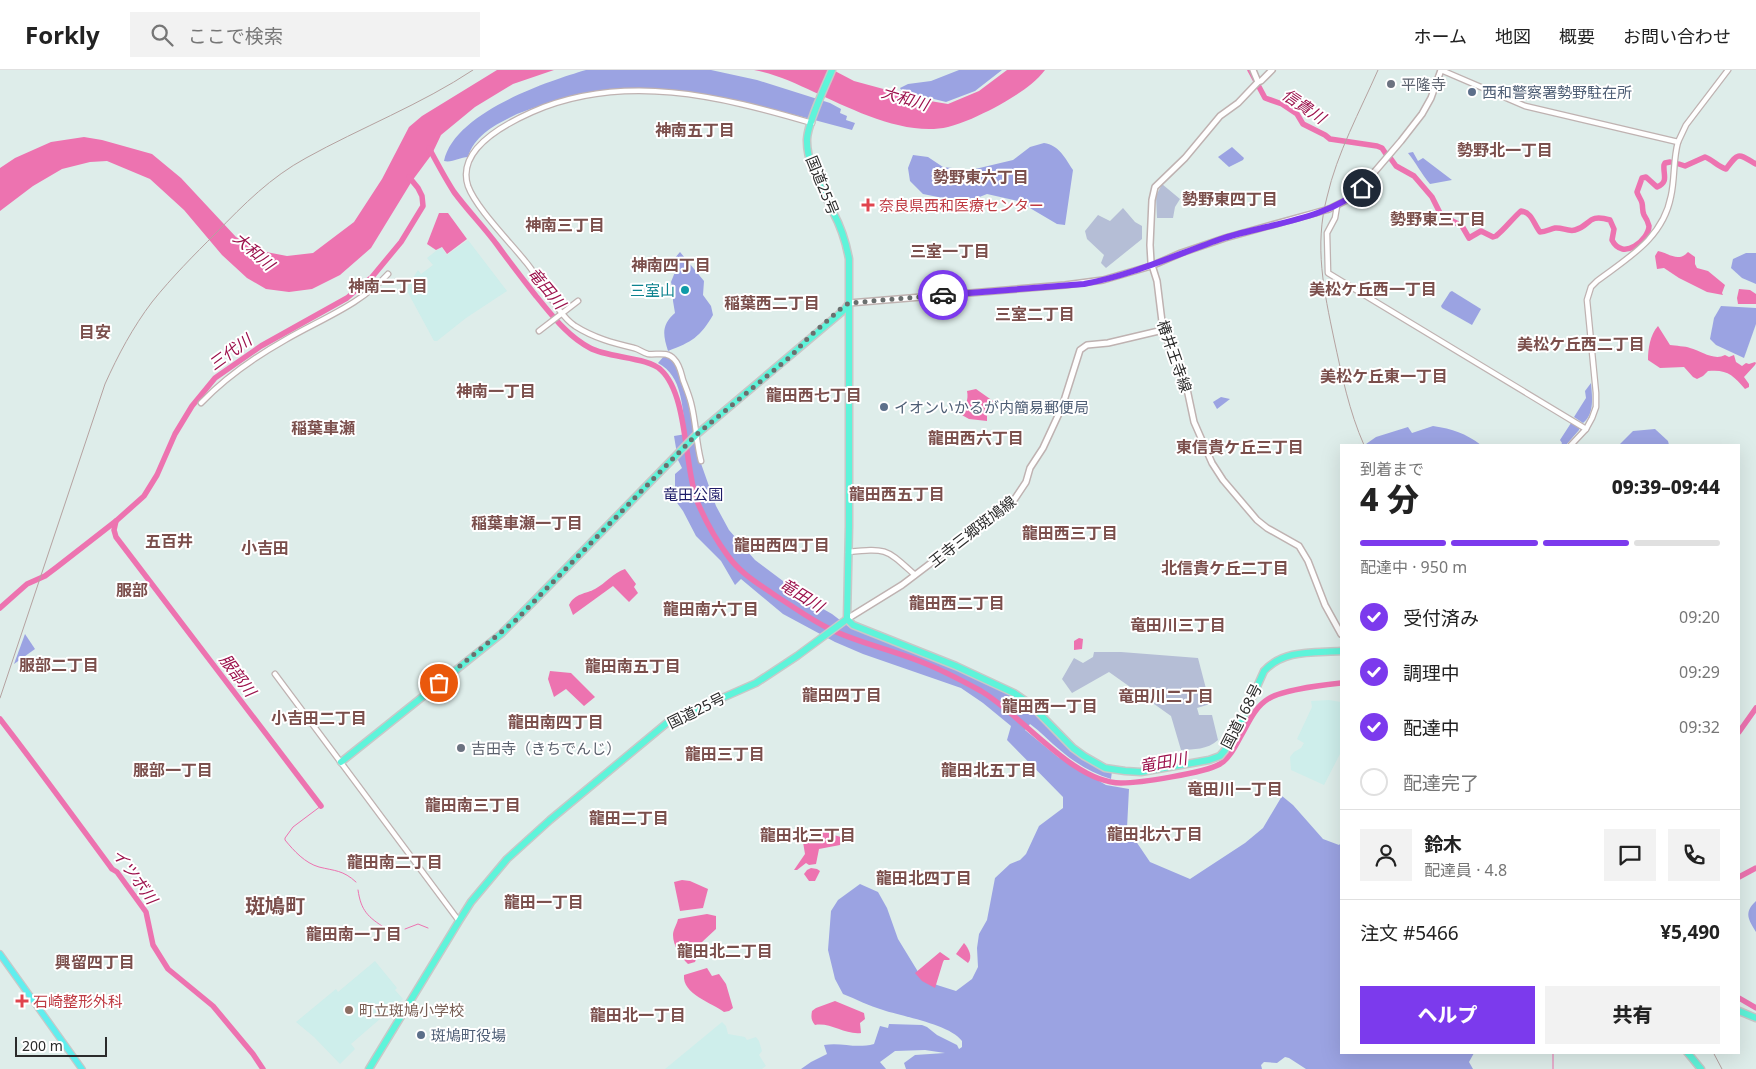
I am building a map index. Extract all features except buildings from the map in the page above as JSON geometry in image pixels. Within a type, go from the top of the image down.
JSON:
[{"type":"highway","name":"国道25号","points":[[369,1069],[459,921],[491,877],[507,859],[550,820],[668,722],[756,683],[847,619],[850,279],[847,248],[842,232],[811,162],[807,139],[832,70]]},
{"type":"highway","points":[[821,328],[844,310],[849,303]]},
{"type":"highway","points":[[341,762],[516,620],[694,437],[794,353],[849,303]]},
{"type":"highway","points":[[807,349],[807,344],[832,324],[836,317]]},
{"type":"highway","name":"国道168号","points":[[847,619],[853,625],[954,665],[1014,693],[1030,704],[1073,748],[1105,768],[1141,772],[1215,758],[1225,750],[1238,729],[1264,671],[1276,660],[1291,654],[1340,651]]},
{"type":"highway","points":[[1740,1011],[1756,1018]]},
{"type":"highway","points":[[1689,1054],[1701,1069]]},
{"type":"main road","points":[[1253,70],[1257,83],[1272,70]]},
{"type":"main road","points":[[849,303],[1084,284],[1151,266],[1181,253],[1225,238],[1315,214],[1337,206],[1362,188],[1422,114],[1431,98],[1441,70]]},
{"type":"main road","name":"椿井王寺線","points":[[1257,83],[1238,103],[1220,116],[1186,158],[1156,187],[1152,200],[1151,266],[1157,282],[1163,330],[1187,389],[1194,422],[1214,466],[1223,480],[1257,520],[1267,528],[1299,546],[1308,561],[1325,605],[1340,632]]},
{"type":"main road","name":"王寺三郷斑鳩線","points":[[847,619],[915,575],[1004,508],[1020,492],[1030,468],[1043,448],[1062,407],[1080,350],[1087,345],[1108,343],[1163,330]]},
{"type":"main road","points":[[0,954],[82,1069]]},
{"type":"street","points":[[1441,70],[1526,106],[1678,142]]},
{"type":"street","points":[[1572,444],[1586,429],[1596,407],[1587,312],[1588,295],[1591,287],[1643,246],[1660,227],[1671,198],[1674,156],[1678,142],[1686,126],[1728,70]]},
{"type":"street","points":[[701,461],[694,437],[691,403],[680,368],[673,358],[666,354],[645,353],[635,348],[606,342],[576,326],[563,313],[526,262],[500,232],[476,199],[468,186],[468,168],[473,153],[481,143],[493,133],[519,118],[562,100],[601,92],[631,90],[694,94],[753,106],[812,123]]},
{"type":"street","points":[[1337,206],[1335,218],[1327,233],[1328,273],[1586,429]]},
{"type":"street","points":[[202,402],[215,389],[244,367],[283,341],[355,302],[388,274]]},
{"type":"street","points":[[540,330],[578,301]]},
{"type":"street","points":[[848,552],[876,549],[887,552],[894,555],[915,575]]},
{"type":"street","points":[[275,674],[459,921]]},
{"type":"shaded area","points":[[1162,184],[1180,199],[1175,207],[1173,218],[1157,218],[1156,196]]},
{"type":"shaded area","points":[[1123,208],[1135,222],[1142,226],[1142,239],[1106,268],[1101,263],[1104,255],[1087,239],[1085,231],[1098,215],[1110,221]]},
{"type":"shaded area","points":[[468,240],[507,291],[466,318],[437,341],[434,341],[406,289],[418,270],[421,274],[433,265],[427,258],[441,247],[447,255]]},
{"type":"shaded area","points":[[1094,652],[1121,652],[1198,658],[1210,704],[1197,708],[1199,715],[1212,715],[1218,740],[1205,747],[1181,750],[1171,716],[1109,672],[1072,693],[1062,679],[1074,658],[1083,663],[1093,657]]},
{"type":"shaded area","points":[[1329,700],[1340,702],[1340,754],[1324,785],[1291,770],[1290,757],[1304,743],[1297,739],[1312,707],[1311,701]]},
{"type":"shaded area","name":"町立斑鳩小学校","points":[[375,961],[397,988],[395,990],[403,999],[351,1044],[355,1049],[340,1064],[314,1037],[296,1022],[336,989],[338,992]]},
{"type":"shaded area","points":[[722,1022],[726,1026],[728,1034],[745,1037],[747,1040],[756,1037],[762,1051],[759,1055],[766,1066],[762,1069],[665,1069]]},
{"type":"green space","points":[[586,70],[711,70],[757,80],[830,103],[841,109],[840,113],[847,116],[846,120],[855,123],[852,130],[768,108],[684,94],[643,92],[601,94],[559,101],[517,114],[481,136],[471,149],[468,157],[444,161],[451,144],[465,128],[483,114],[526,91]]},
{"type":"green space","points":[[959,70],[1002,70],[975,91],[946,102],[902,91],[900,88],[908,84],[931,81]]},
{"type":"green space","points":[[1044,143],[1058,149],[1073,170],[1065,225],[1057,224],[1018,201],[987,194],[977,198],[953,200],[923,194],[910,181],[908,168],[913,155],[928,157],[943,167],[971,170],[1013,160],[1030,147]]},
{"type":"green space","points":[[1232,147],[1244,158],[1229,167],[1218,157]]},
{"type":"green space","points":[[1413,152],[1418,161],[1423,158],[1452,180],[1430,184],[1408,153]]},
{"type":"green space","points":[[680,252],[704,281],[703,295],[711,306],[713,315],[704,329],[695,338],[668,351],[664,330],[670,317],[675,313],[671,282],[675,272],[674,259]]},
{"type":"green space","points":[[1746,253],[1756,253],[1756,284],[1742,278],[1731,268],[1733,259]]},
{"type":"green space","points":[[1452,291],[1481,309],[1472,325],[1442,308],[1441,306]]},
{"type":"green space","points":[[1721,306],[1756,308],[1756,324],[1744,358],[1716,345],[1710,339],[1714,318]]},
{"type":"green space","name":"竜田公園","points":[[664,356],[673,360],[678,367],[688,401],[698,455],[716,506],[729,530],[755,560],[811,602],[832,614],[849,627],[949,666],[1026,703],[1067,745],[1112,771],[1111,779],[1090,771],[1072,759],[1030,724],[1025,730],[1058,757],[1106,785],[1129,789],[1127,828],[1150,862],[1190,879],[1245,843],[1263,828],[1282,796],[1293,805],[1323,839],[1340,844],[1340,1054],[1473,1054],[1469,1062],[1473,1069],[1306,1069],[1285,1057],[1277,1063],[1264,1062],[1261,1065],[1262,1069],[906,1069],[904,1063],[915,1055],[945,1053],[925,1050],[895,1051],[880,1062],[886,1069],[801,1069],[827,1054],[824,1045],[861,1046],[874,1044],[880,1026],[888,1028],[889,1024],[922,1025],[957,1045],[959,1049],[962,1047],[962,1041],[947,1030],[878,1008],[843,994],[835,979],[828,950],[831,911],[838,900],[860,884],[878,892],[887,908],[898,939],[920,975],[937,985],[956,991],[972,979],[978,967],[977,948],[979,934],[987,920],[995,878],[1010,864],[1020,860],[1026,854],[1039,826],[1063,808],[1063,797],[1007,740],[1011,726],[961,688],[863,654],[835,642],[783,614],[741,579],[735,585],[721,561],[696,536],[675,500],[675,474],[682,468],[678,460],[674,436],[686,434],[677,384],[666,369],[658,363]]},
{"type":"green space","points":[[1591,383],[1591,410],[1583,423],[1574,417],[1586,398],[1585,391]]},
{"type":"green space","points":[[1221,397],[1230,399],[1217,409],[1213,402]]},
{"type":"green space","points":[[1571,423],[1579,428],[1567,444],[1562,444],[1560,440]]},
{"type":"green space","points":[[1433,426],[1458,432],[1480,444],[1366,444],[1376,437],[1408,427],[1412,433]]},
{"type":"green space","points":[[1655,429],[1669,444],[1620,444],[1633,431]]},
{"type":"green space","points":[[25,634],[35,649],[14,664]]},
{"type":"green space","points":[[1756,901],[1756,932],[1749,920],[1748,913]]},
{"type":"water","name":"大和川","points":[[497,70],[554,70],[513,84],[475,107],[441,135],[432,154],[412,181],[371,248],[340,275],[312,289],[289,292],[266,289],[247,278],[222,255],[184,210],[150,179],[107,161],[90,162],[62,169],[33,186],[0,211],[0,168],[15,158],[51,142],[84,137],[152,154],[181,178],[236,237],[261,251],[287,256],[313,253],[354,222],[382,179],[409,127],[422,116]]},
{"type":"water","name":"大和川","points":[[754,70],[833,70],[854,81],[924,100],[948,104],[979,91],[1007,70],[1045,70],[1015,96],[994,108],[960,123],[932,129],[897,125],[879,120],[785,79]]},
{"type":"water","points":[[439,213],[448,213],[467,239],[447,254],[442,247],[436,250],[427,244]]},
{"type":"water","points":[[1658,251],[1677,257],[1681,257],[1688,252],[1695,257],[1697,268],[1708,271],[1725,285],[1723,295],[1707,292],[1664,268],[1657,269],[1655,256]]},
{"type":"water","points":[[1739,289],[1750,290],[1756,294],[1756,304],[1738,304]]},
{"type":"water","points":[[1658,326],[1670,345],[1688,347],[1716,357],[1734,355],[1736,362],[1742,366],[1746,363],[1755,362],[1755,365],[1744,377],[1749,387],[1745,389],[1737,380],[1725,372],[1708,371],[1697,379],[1684,367],[1660,368],[1648,360],[1650,342]]},
{"type":"water","points":[[976,389],[993,401],[987,411],[987,421],[969,419],[960,414],[966,403],[967,391]]},
{"type":"water","points":[[625,569],[636,584],[634,587],[638,593],[629,602],[613,586],[573,615],[569,605],[574,598],[595,589]]},
{"type":"water","points":[[1079,638],[1083,639],[1082,649],[1074,650],[1074,641]]},
{"type":"water","points":[[550,671],[571,673],[595,697],[584,706],[566,689],[554,697],[548,679]]},
{"type":"water","points":[[822,828],[830,834],[841,837],[840,845],[819,849],[816,864],[809,865],[806,863],[797,870],[794,870],[805,854],[803,842]]},
{"type":"water","points":[[811,868],[820,871],[815,881],[809,881],[804,874]]},
{"type":"water","points":[[690,881],[708,889],[703,908],[680,911],[674,882]]},
{"type":"water","points":[[707,914],[716,916],[716,929],[702,942],[695,962],[688,964],[678,951],[673,939],[678,919]]},
{"type":"water","points":[[964,943],[970,953],[968,963],[956,954]]},
{"type":"water","points":[[940,952],[950,959],[944,960],[935,988],[922,981],[915,973]]},
{"type":"water","points":[[707,968],[712,976],[719,974],[726,984],[733,1008],[729,1011],[724,1012],[688,988],[684,975]]},
{"type":"water","points":[[835,1001],[864,1013],[865,1019],[860,1023],[861,1033],[849,1032],[826,1025],[815,1025],[812,1011]]},
{"type":"waterway","name":"信貴川","points":[[1250,70],[1265,98],[1282,104],[1297,114],[1303,124],[1330,139],[1377,146],[1382,148],[1386,154]]},
{"type":"waterway","name":"竜田川","points":[[429,148],[454,192],[493,239],[536,296],[567,331],[590,348],[607,354],[647,362],[661,370],[670,381],[681,413],[697,501],[715,537],[733,562],[744,573],[816,622],[852,638],[927,664],[966,683],[997,702],[1066,760],[1085,772],[1103,780],[1121,783],[1172,777],[1200,771],[1220,764],[1232,751],[1256,710],[1263,702],[1293,690],[1340,683]]},
{"type":"waterway","name":"信貴川","points":[[1679,164],[1685,166],[1705,157],[1726,169],[1739,156],[1756,164]]},
{"type":"waterway","name":"信貴川","points":[[1391,159],[1396,166],[1414,176],[1432,197],[1441,215],[1462,226],[1469,238],[1481,231],[1493,237],[1496,236],[1521,211],[1530,216],[1540,232],[1555,228],[1575,230],[1597,218],[1610,220],[1614,229],[1612,240],[1622,249],[1629,249],[1635,246],[1645,237],[1648,231],[1649,226],[1643,214],[1642,203],[1637,192],[1642,178],[1646,177],[1657,187],[1661,185],[1665,178],[1664,165],[1670,162]]},
{"type":"waterway","name":"三代川","points":[[0,608],[27,584],[45,576],[57,567],[116,521],[144,496],[157,475],[175,434],[192,406],[215,378],[261,346],[347,298],[372,277],[401,242],[423,206],[422,196],[409,177]]},
{"type":"waterway","name":"服部川","points":[[116,521],[114,530],[116,537],[321,806]]},
{"type":"waterway","points":[[1740,731],[1756,708]]},
{"type":"waterway","name":"イツボ川","points":[[0,719],[146,912],[153,945],[168,969],[213,1006],[263,1069]]},
{"type":"waterway","name":"服部川","points":[[321,806],[293,827],[285,840],[309,863],[343,873],[356,882]]},
{"type":"waterway","points":[[1740,876],[1756,868]]},
{"type":"waterway","name":"服部川","points":[[358,890],[366,913],[385,928]]},
{"type":"waterway","name":"服部川","points":[[405,929],[418,924],[428,928]]},
{"type":"waterway","name":"竜田川","points":[[1740,999],[1756,1008]]},
{"type":"waterway","points":[[1553,1054],[1553,1069]]},
{"type":"railway","points":[[0,698],[105,384],[138,321],[152,302],[183,266],[237,212],[258,192],[293,165],[433,94],[473,70]]},
{"type":"railway","points":[[1364,444],[1346,393],[1330,321],[1322,268],[1321,233],[1331,181],[1350,132],[1378,70]]},
{"type":"railway","points":[[1714,1054],[1722,1069]]},
{"type":"way so far","points":[[439,683],[516,620],[696,435],[791,356],[810,336],[844,306],[849,303],[943,295]]},
{"type":"place","name":"平隆寺","points":[[1391,84]]},
{"type":"place","name":"西和警察署勢野駐在所","points":[[1472,92]]},
{"type":"place","name":"奈良県西和医療センター","points":[[868,205]]},
{"type":"place","name":"三室山","points":[[685,290]]},
{"type":"place","name":"イオンいかるが内簡易郵便局","points":[[884,407]]},
{"type":"place","name":"吉田寺（きちでんじ）","points":[[461,748]]},
{"type":"place","name":"石崎整形外科","points":[[22,1001]]},
{"type":"place","name":"町立斑鳩小学校","points":[[349,1010]]},
{"type":"place","name":"斑鳩町役場","points":[[421,1035]]},
{"type":"district","name":"神南五丁目","points":[[695,130]]},
{"type":"district","name":"勢野北一丁目","points":[[1505,150]]},
{"type":"district","name":"勢野東六丁目","points":[[981,177]]},
{"type":"district","name":"勢野東四丁目","points":[[1230,199]]},
{"type":"district","name":"勢野東三丁目","points":[[1438,219]]},
{"type":"district","name":"神南三丁目","points":[[565,225]]},
{"type":"district","name":"三室一丁目","points":[[950,251]]},
{"type":"district","name":"神南四丁目","points":[[671,265]]},
{"type":"district","name":"神南二丁目","points":[[388,286]]},
{"type":"district","name":"美松ケ丘西一丁目","points":[[1373,289]]},
{"type":"district","name":"稲葉西二丁目","points":[[772,303]]},
{"type":"district","name":"三室二丁目","points":[[1035,314]]},
{"type":"district","name":"目安","points":[[95,332]]},
{"type":"district","name":"美松ケ丘西二丁目","points":[[1581,344]]},
{"type":"district","name":"美松ケ丘東一丁目","points":[[1384,376]]},
{"type":"district","name":"神南一丁目","points":[[496,391]]},
{"type":"district","name":"龍田西七丁目","points":[[814,395]]},
{"type":"district","name":"稲葉車瀬","points":[[323,428]]},
{"type":"district","name":"龍田西六丁目","points":[[976,438]]},
{"type":"district","name":"東信貴ケ丘三丁目","points":[[1240,447]]},
{"type":"district","name":"龍田西五丁目","points":[[897,494]]},
{"type":"district","name":"稲葉車瀬一丁目","points":[[527,523]]},
{"type":"district","name":"龍田西三丁目","points":[[1070,533]]},
{"type":"district","name":"五百井","points":[[169,541]]},
{"type":"district","name":"龍田西四丁目","points":[[782,545]]},
{"type":"district","name":"小吉田","points":[[265,548]]},
{"type":"district","name":"北信貴ケ丘二丁目","points":[[1225,568]]},
{"type":"district","name":"服部","points":[[132,590]]},
{"type":"district","name":"龍田西二丁目","points":[[957,603]]},
{"type":"district","name":"龍田南六丁目","points":[[711,609]]},
{"type":"district","name":"竜田川三丁目","points":[[1178,625]]},
{"type":"district","name":"服部二丁目","points":[[59,665]]},
{"type":"district","name":"龍田南五丁目","points":[[633,666]]},
{"type":"district","name":"龍田四丁目","points":[[842,695]]},
{"type":"district","name":"竜田川二丁目","points":[[1166,696]]},
{"type":"district","name":"龍田西一丁目","points":[[1050,706]]},
{"type":"district","name":"小吉田二丁目","points":[[319,718]]},
{"type":"district","name":"龍田南四丁目","points":[[556,722]]},
{"type":"district","name":"龍田三丁目","points":[[725,754]]},
{"type":"district","name":"服部一丁目","points":[[173,770]]},
{"type":"district","name":"龍田北五丁目","points":[[989,770]]},
{"type":"district","name":"竜田川一丁目","points":[[1235,789]]},
{"type":"district","name":"龍田南三丁目","points":[[473,805]]},
{"type":"district","name":"龍田二丁目","points":[[629,818]]},
{"type":"district","name":"龍田北六丁目","points":[[1155,834]]},
{"type":"district","name":"龍田北三丁目","points":[[808,835]]},
{"type":"district","name":"龍田南二丁目","points":[[395,862]]},
{"type":"district","name":"龍田北四丁目","points":[[924,878]]},
{"type":"district","name":"龍田一丁目","points":[[544,902]]},
{"type":"district","name":"斑鳩町","points":[[275,905]]},
{"type":"district","name":"龍田南一丁目","points":[[354,934]]},
{"type":"district","name":"龍田北二丁目","points":[[725,951]]},
{"type":"district","name":"興留四丁目","points":[[95,962]]},
{"type":"district","name":"龍田北一丁目","points":[[638,1015]]},
{"type":"route","points":[[943,295],[1084,284],[1103,280],[1151,266],[1181,253],[1225,238],[1329,209],[1345,202],[1362,188]]}]
